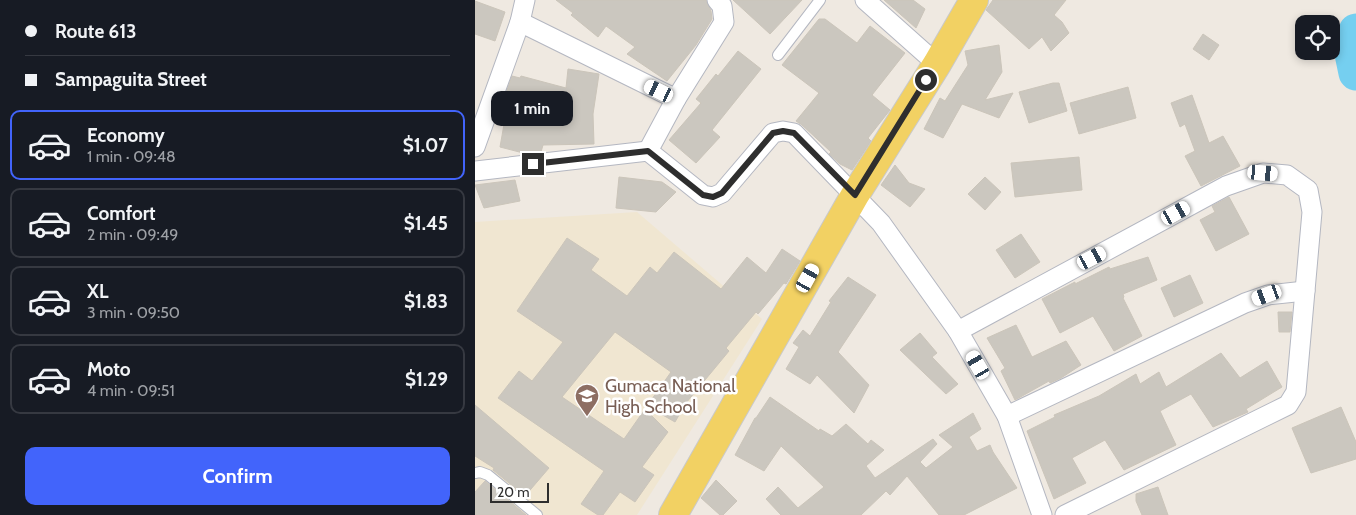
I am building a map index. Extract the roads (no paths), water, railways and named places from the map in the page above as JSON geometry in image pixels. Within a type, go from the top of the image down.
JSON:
[{"type":"main road","points":[[673,515],[855,195],[937,64],[974,0]]},
{"type":"street","points":[[475,147],[520,22],[525,0]]},
{"type":"street","points":[[648,151],[676,99],[723,22],[722,6],[717,0]]},
{"type":"street","points":[[865,0],[937,64]]},
{"type":"street","points":[[520,22],[676,99]]},
{"type":"street","points":[[475,171],[648,151],[703,195],[713,197],[722,193],[773,133],[783,131],[794,133],[881,223],[958,331],[1007,416],[1042,515]]},
{"type":"street","points":[[958,331],[1226,186],[1263,173],[1287,175],[1308,190],[1312,212],[1296,392],[1288,405],[1065,515]]},
{"type":"street","points":[[1007,416],[1245,303],[1267,295],[1305,291]]},
{"type":"lane","points":[[778,55],[820,0]]},
{"type":"lane","points":[[475,473],[480,472],[488,475],[537,515]]},
{"type":"waterway","points":[[1356,31],[1351,49],[1356,73]]},
{"type":"place","name":"Gumaca National High School","points":[[587,417]]}]
